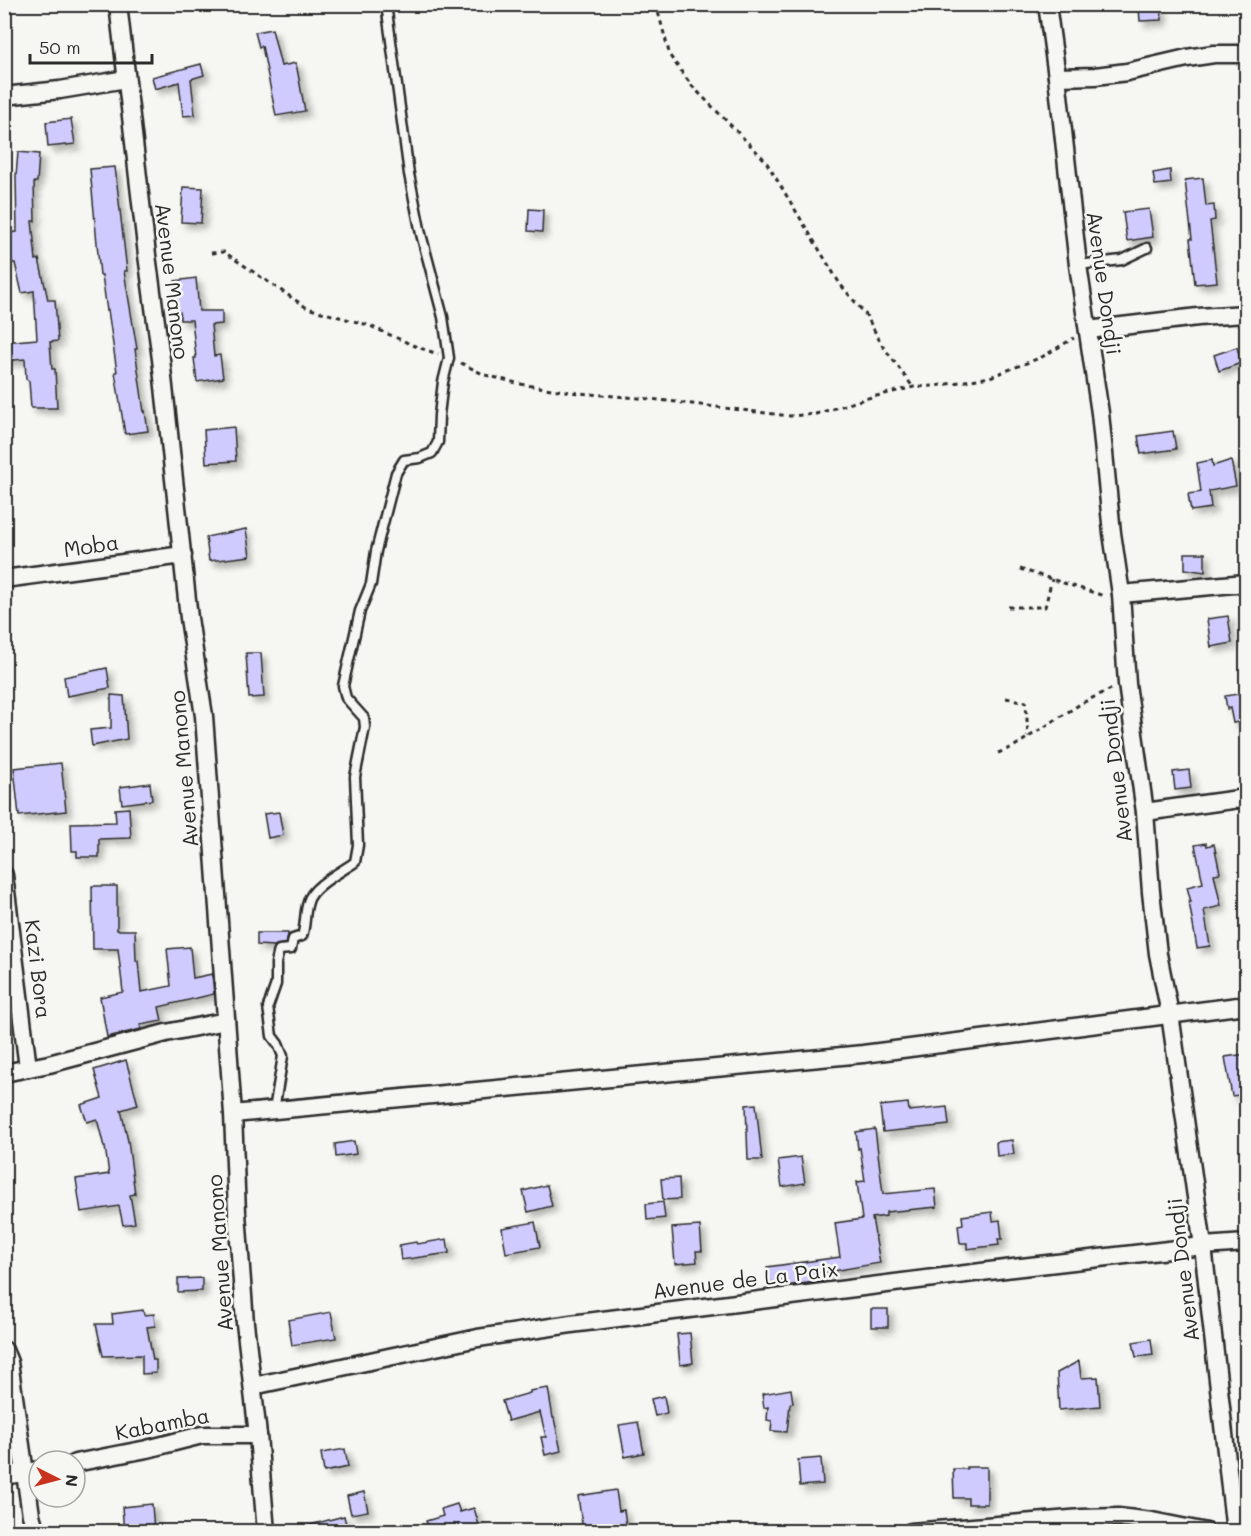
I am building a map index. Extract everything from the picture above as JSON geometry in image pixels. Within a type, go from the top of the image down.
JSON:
[{"type":"street","name":"Avenue Manono","points":[[118,4],[161,359],[189,618],[204,717],[233,1114],[238,1235],[266,1532]]},
{"type":"street","name":"Avenue Dondji","points":[[1047,4],[1078,264],[1100,413],[1112,533],[1121,594],[1127,684],[1145,812],[1158,954],[1170,1014],[1203,1246],[1235,1532]]},
{"type":"street","points":[[1057,77],[1127,72],[1214,54],[1246,54]]},
{"type":"street","points":[[4,96],[126,79]]},
{"type":"street","points":[[1088,330],[1198,316],[1246,314]]},
{"type":"street","name":"Moba","points":[[4,579],[183,555]]},
{"type":"street","points":[[1121,594],[1246,583]]},
{"type":"street","points":[[1145,812],[1246,798]]},
{"type":"street","name":"Kazi Bora","points":[[4,875],[28,1068]]},
{"type":"street","points":[[233,1114],[864,1054],[1246,1005]]},
{"type":"street","points":[[4,1073],[226,1021]]},
{"type":"street","name":"Avenue de La Paix","points":[[253,1386],[478,1338],[560,1326],[1014,1268],[1246,1243]]},
{"type":"street","points":[[4,1350],[9,1362],[27,1449]]},
{"type":"street","name":"Kabamba","points":[[87,1461],[202,1435],[258,1435]]},
{"type":"street","points":[[4,1476],[27,1472]]},
{"type":"street","points":[[31,1509],[36,1532]]},
{"type":"street","points":[[911,1532],[1118,1517],[1207,1532]]},
{"type":"lane","points":[[274,1110],[283,1056],[272,1036],[268,1006],[276,984],[276,963],[279,950],[291,949],[293,939],[302,936],[308,899],[323,883],[355,862],[358,845],[355,777],[365,727],[364,718],[346,698],[343,686],[360,611],[371,584],[376,551],[396,473],[404,460],[420,458],[432,453],[438,442],[442,382],[449,357],[443,317],[421,234],[409,174],[386,4]]},
{"type":"lane","points":[[1078,264],[1122,260],[1147,248]]},
{"type":"path","points":[[656,4],[670,56],[692,86],[765,160],[840,284],[866,315],[882,345],[914,387]]},
{"type":"path","points":[[211,253],[225,252],[307,308],[368,326],[417,347],[449,357],[485,375],[525,385],[578,393],[651,399],[790,417],[816,414],[914,387],[990,377],[1042,357],[1088,330]]},
{"type":"path","points":[[1020,569],[1106,596],[1121,594]]},
{"type":"path","points":[[1008,607],[1045,607],[1052,579]]},
{"type":"path","points":[[998,753],[1012,747],[1082,703],[1127,684]]},
{"type":"path","points":[[1006,698],[1026,702],[1028,737]]},
{"type":"building","points":[[1161,7],[1162,20],[1140,21],[1139,8]]},
{"type":"building","points":[[272,29],[281,66],[296,63],[305,111],[276,116],[262,46],[259,47],[255,32]]},
{"type":"building","points":[[201,64],[204,75],[191,79],[195,115],[183,116],[179,82],[155,89],[152,77]]},
{"type":"building","points":[[71,119],[75,144],[48,147],[46,122]]},
{"type":"building","points":[[18,152],[39,154],[37,182],[34,182],[35,221],[32,221],[36,260],[39,259],[48,300],[55,300],[58,341],[50,342],[52,369],[55,369],[57,408],[31,408],[25,359],[4,361],[4,342],[37,339],[34,291],[22,293],[15,263],[12,263],[9,233],[17,232]]},
{"type":"building","points":[[115,167],[127,271],[124,271],[148,431],[125,434],[108,310],[102,275],[100,275],[90,169]]},
{"type":"building","points":[[1170,170],[1171,183],[1155,185],[1153,173]]},
{"type":"building","points":[[1203,178],[1206,206],[1214,205],[1215,220],[1210,221],[1217,282],[1195,284],[1185,180]]},
{"type":"building","points":[[183,187],[203,188],[201,223],[181,222]]},
{"type":"building","points":[[529,209],[543,210],[542,232],[528,231]]},
{"type":"building","points":[[1149,209],[1153,237],[1127,241],[1123,212]]},
{"type":"building","points":[[196,278],[199,311],[222,311],[222,324],[211,325],[214,356],[220,355],[223,378],[197,382],[192,320],[180,320],[180,312],[177,312],[175,281]]},
{"type":"building","points":[[1237,347],[1241,363],[1219,371],[1214,355]]},
{"type":"building","points":[[234,427],[236,461],[206,463],[204,430]]},
{"type":"building","points":[[1173,431],[1176,449],[1141,454],[1138,436]]},
{"type":"building","points":[[1212,460],[1213,466],[1231,460],[1236,486],[1209,491],[1211,508],[1191,511],[1188,494],[1201,492],[1197,463]]},
{"type":"building","points":[[246,529],[250,556],[209,561],[206,537]]},
{"type":"building","points":[[1185,553],[1205,553],[1205,572],[1185,569]]},
{"type":"building","points":[[1228,616],[1232,643],[1211,647],[1207,619]]},
{"type":"building","points":[[246,653],[261,653],[264,697],[249,698]]},
{"type":"building","points":[[107,668],[110,688],[67,696],[64,677]]},
{"type":"building","points":[[1244,693],[1246,721],[1233,723],[1225,696]]},
{"type":"building","points":[[111,695],[124,696],[127,739],[92,746],[90,730],[111,728]]},
{"type":"building","points":[[61,763],[66,811],[19,816],[14,768]]},
{"type":"building","points":[[1189,770],[1191,788],[1175,790],[1173,772]]},
{"type":"building","points":[[150,783],[152,800],[122,804],[120,787]]},
{"type":"building","points":[[129,808],[131,838],[99,839],[99,857],[77,857],[77,851],[72,851],[71,823],[116,822],[115,809]]},
{"type":"building","points":[[279,812],[283,835],[268,838],[264,814]]},
{"type":"building","points":[[1206,843],[1207,846],[1214,844],[1220,873],[1214,874],[1221,906],[1204,910],[1210,946],[1197,948],[1187,887],[1203,883],[1195,845]]},
{"type":"building","points":[[92,886],[117,886],[117,930],[135,930],[136,961],[138,961],[141,992],[171,986],[167,949],[190,947],[193,978],[212,974],[214,994],[159,1007],[162,1021],[140,1025],[141,1029],[107,1037],[100,997],[123,992],[118,949],[93,949]]},
{"type":"building","points":[[257,933],[288,933],[288,935],[286,943],[274,946],[257,945]]},
{"type":"building","points":[[1246,1054],[1246,1094],[1232,1096],[1225,1057]]},
{"type":"building","points":[[126,1060],[138,1105],[121,1110],[128,1141],[135,1194],[130,1195],[135,1223],[123,1225],[119,1206],[81,1212],[76,1179],[109,1174],[105,1147],[97,1119],[87,1122],[81,1105],[102,1098],[94,1070]]},
{"type":"building","points":[[908,1103],[909,1111],[947,1107],[949,1125],[883,1132],[880,1106]]},
{"type":"building","points":[[756,1104],[762,1160],[748,1160],[746,1105]]},
{"type":"building","points":[[875,1129],[883,1194],[935,1189],[937,1207],[886,1212],[886,1216],[872,1218],[880,1263],[821,1273],[823,1281],[784,1286],[783,1281],[770,1283],[767,1267],[840,1257],[835,1223],[862,1219],[857,1182],[865,1181],[856,1132]]},
{"type":"building","points":[[1012,1140],[1014,1154],[997,1156],[996,1142]]},
{"type":"building","points":[[354,1141],[356,1154],[336,1157],[335,1144]]},
{"type":"building","points":[[801,1157],[805,1183],[782,1187],[778,1160]]},
{"type":"building","points":[[679,1178],[680,1199],[663,1200],[661,1179]]},
{"type":"building","points":[[547,1185],[552,1206],[528,1212],[523,1191]]},
{"type":"building","points":[[663,1202],[665,1218],[647,1220],[646,1204]]},
{"type":"building","points":[[992,1212],[993,1221],[1000,1220],[1002,1239],[998,1239],[999,1245],[967,1249],[967,1243],[960,1243],[958,1225],[963,1224],[962,1216]]},
{"type":"building","points":[[535,1222],[540,1247],[506,1253],[502,1228]]},
{"type":"building","points":[[700,1226],[702,1251],[696,1251],[697,1262],[675,1264],[672,1228]]},
{"type":"building","points":[[447,1239],[449,1253],[401,1260],[399,1245]]},
{"type":"building","points":[[202,1278],[202,1291],[178,1292],[178,1279]]},
{"type":"building","points":[[871,1309],[888,1309],[888,1327],[871,1327]]},
{"type":"building","points":[[143,1310],[144,1315],[154,1314],[155,1326],[147,1327],[153,1360],[156,1360],[156,1373],[142,1374],[142,1355],[103,1356],[96,1324],[113,1324],[112,1314]]},
{"type":"building","points":[[331,1312],[336,1338],[292,1345],[288,1320]]},
{"type":"building","points":[[690,1333],[693,1363],[680,1365],[677,1334]]},
{"type":"building","points":[[1151,1339],[1153,1355],[1136,1357],[1133,1342]]},
{"type":"building","points":[[1079,1361],[1081,1378],[1098,1377],[1100,1406],[1059,1410],[1057,1373]]},
{"type":"building","points":[[548,1388],[561,1451],[545,1455],[541,1437],[546,1437],[540,1412],[508,1421],[502,1401],[530,1393],[530,1391]]},
{"type":"building","points":[[791,1389],[793,1403],[790,1404],[787,1432],[771,1431],[772,1421],[767,1420],[768,1407],[764,1408],[762,1394]]},
{"type":"building","points":[[664,1396],[667,1413],[655,1416],[651,1399]]},
{"type":"building","points":[[638,1422],[644,1453],[625,1457],[619,1425]]},
{"type":"building","points":[[345,1449],[348,1467],[324,1472],[321,1453]]},
{"type":"building","points":[[821,1458],[823,1484],[800,1486],[798,1460]]},
{"type":"building","points":[[967,1467],[987,1467],[987,1504],[968,1504],[968,1498],[954,1498],[953,1469],[967,1469]]},
{"type":"building","points":[[616,1490],[619,1511],[624,1510],[627,1532],[583,1532],[578,1496]]},
{"type":"building","points":[[364,1492],[368,1511],[351,1514],[347,1496]]},
{"type":"building","points":[[152,1504],[154,1532],[124,1532],[122,1507]]},
{"type":"building","points":[[457,1504],[460,1512],[474,1508],[481,1532],[430,1532],[426,1521],[443,1516],[441,1509]]},
{"type":"building","points":[[344,1516],[348,1532],[302,1532],[302,1527]]}]
